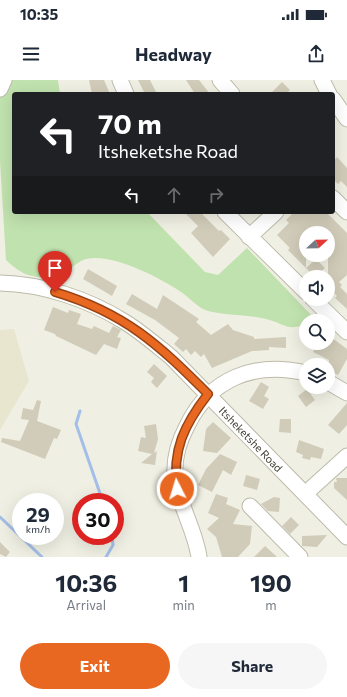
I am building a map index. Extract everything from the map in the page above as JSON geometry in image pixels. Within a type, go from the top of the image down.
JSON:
[{"type":"street","points":[[0,90],[4,80]]},
{"type":"street","points":[[120,80],[125,92]]},
{"type":"street","points":[[220,80],[230,92]]},
{"type":"street","points":[[322,80],[328,92]]},
{"type":"street","points":[[335,102],[347,119]]},
{"type":"street","points":[[335,200],[347,212]]},
{"type":"street","points":[[227,214],[299,285]]},
{"type":"street","points":[[250,237],[274,214]]},
{"type":"street","name":"Itsheketshe Road","points":[[0,283],[29,285],[81,300],[125,322],[171,357],[347,536]]},
{"type":"street","points":[[320,306],[347,332]]},
{"type":"street","points":[[199,557],[177,489],[175,474],[177,449],[189,420],[208,394],[231,380],[260,370],[276,368],[299,372]]},
{"type":"street","points":[[335,386],[347,393]]},
{"type":"street","points":[[305,494],[347,456]]},
{"type":"street","points":[[250,506],[300,557]]},
{"type":"shaded area","points":[[14,329],[29,381],[0,430],[0,330]]},
{"type":"green space","points":[[0,80],[58,80],[60,92],[12,92],[12,214],[149,214],[205,272],[218,275],[247,248],[299,302],[299,306],[303,306],[310,314],[299,314],[299,326],[289,327],[258,317],[212,312],[198,306],[181,292],[158,278],[117,261],[91,258],[74,265],[56,279],[29,275],[18,270],[6,260],[0,161]]},
{"type":"building","points":[[89,80],[104,80],[109,92],[92,92]]},
{"type":"building","points":[[138,80],[150,80],[156,92],[144,92]]},
{"type":"building","points":[[186,80],[199,80],[208,92],[194,92]]},
{"type":"building","points":[[282,82],[290,90],[288,92],[272,92]]},
{"type":"building","points":[[337,157],[347,168],[347,187],[341,181],[338,184],[335,181],[335,160]]},
{"type":"building","points":[[186,214],[202,214],[219,231],[221,230],[230,239],[213,257],[191,233],[198,226]]},
{"type":"building","points":[[292,214],[328,214],[347,233],[347,275],[339,282],[342,285],[340,287],[347,294],[347,309],[335,298],[337,296],[335,294],[335,270],[328,270],[328,262],[335,262],[335,226],[299,226],[299,261],[288,250],[290,248],[277,235],[289,223],[286,220]]},
{"type":"building","points":[[300,262],[306,262],[306,268]]},
{"type":"building","points":[[313,262],[319,262],[325,268],[323,270],[308,270],[306,268]]},
{"type":"building","points":[[88,269],[117,286],[112,296],[83,279]]},
{"type":"building","points":[[132,294],[157,309],[163,295],[199,319],[196,322],[211,335],[228,324],[233,330],[254,337],[254,339],[286,337],[286,348],[269,347],[269,350],[252,351],[212,368],[204,354],[201,357],[195,351],[191,355],[186,349],[183,352],[174,344],[179,338],[155,320],[126,304]]},
{"type":"building","points":[[53,307],[68,313],[69,310],[81,314],[77,324],[92,329],[94,326],[109,333],[113,326],[121,330],[117,337],[121,338],[117,349],[104,344],[96,355],[44,330]]},
{"type":"building","points":[[335,340],[347,349],[347,359],[338,375],[335,374],[335,358],[325,358],[313,352],[314,350],[335,350]]},
{"type":"building","points":[[154,364],[167,376],[157,388],[151,382],[154,378],[147,372]]},
{"type":"building","points":[[261,382],[269,387],[264,396],[269,399],[263,409],[249,401]]},
{"type":"building","points":[[301,394],[311,394],[315,400],[306,407],[298,396]]},
{"type":"building","points":[[37,400],[41,401],[37,421],[61,430],[57,439],[54,438],[45,459],[1,442],[2,438],[20,441],[29,420],[21,419],[23,408],[33,410]]},
{"type":"building","points":[[347,403],[347,425],[339,434],[328,425]]},
{"type":"building","points":[[280,419],[291,419],[291,433],[279,432]]},
{"type":"building","points":[[213,422],[231,438],[217,453],[203,451],[206,429]]},
{"type":"building","points":[[156,424],[158,439],[154,453],[157,451],[155,465],[141,463],[152,454],[138,451],[141,437],[146,438],[144,426]]},
{"type":"building","points":[[299,440],[324,449],[321,459],[311,457],[310,460],[302,458],[303,455],[296,452]]},
{"type":"building","points":[[220,454],[237,462],[231,475],[223,470],[212,492],[198,485],[206,469]]},
{"type":"building","points":[[246,475],[260,479],[257,490],[243,486]]},
{"type":"building","points":[[336,478],[347,478],[347,500],[334,488],[334,482],[337,482]]},
{"type":"building","points":[[216,494],[228,498],[226,504],[240,510],[233,524],[252,526],[250,544],[238,557],[222,557],[216,537],[207,529],[219,518],[208,513]]},
{"type":"building","points":[[274,497],[280,498],[279,512],[268,511],[261,504]]},
{"type":"building","points":[[291,517],[299,525],[290,534],[282,526]]},
{"type":"building","points":[[327,535],[317,547],[302,546],[302,536]]},
{"type":"building","points":[[0,542],[10,552],[6,557],[0,554]]},
{"type":"building","points":[[265,546],[277,557],[254,557]]},
{"type":"waterway","points":[[80,411],[76,424],[100,493]]},
{"type":"waterway","points":[[0,517],[42,557]]},
{"type":"waterway","points":[[106,557],[113,545]]},
{"type":"route","points":[[55,292],[100,308],[125,322],[171,357],[208,394],[197,407],[189,420],[177,449],[175,474],[177,489]]}]
